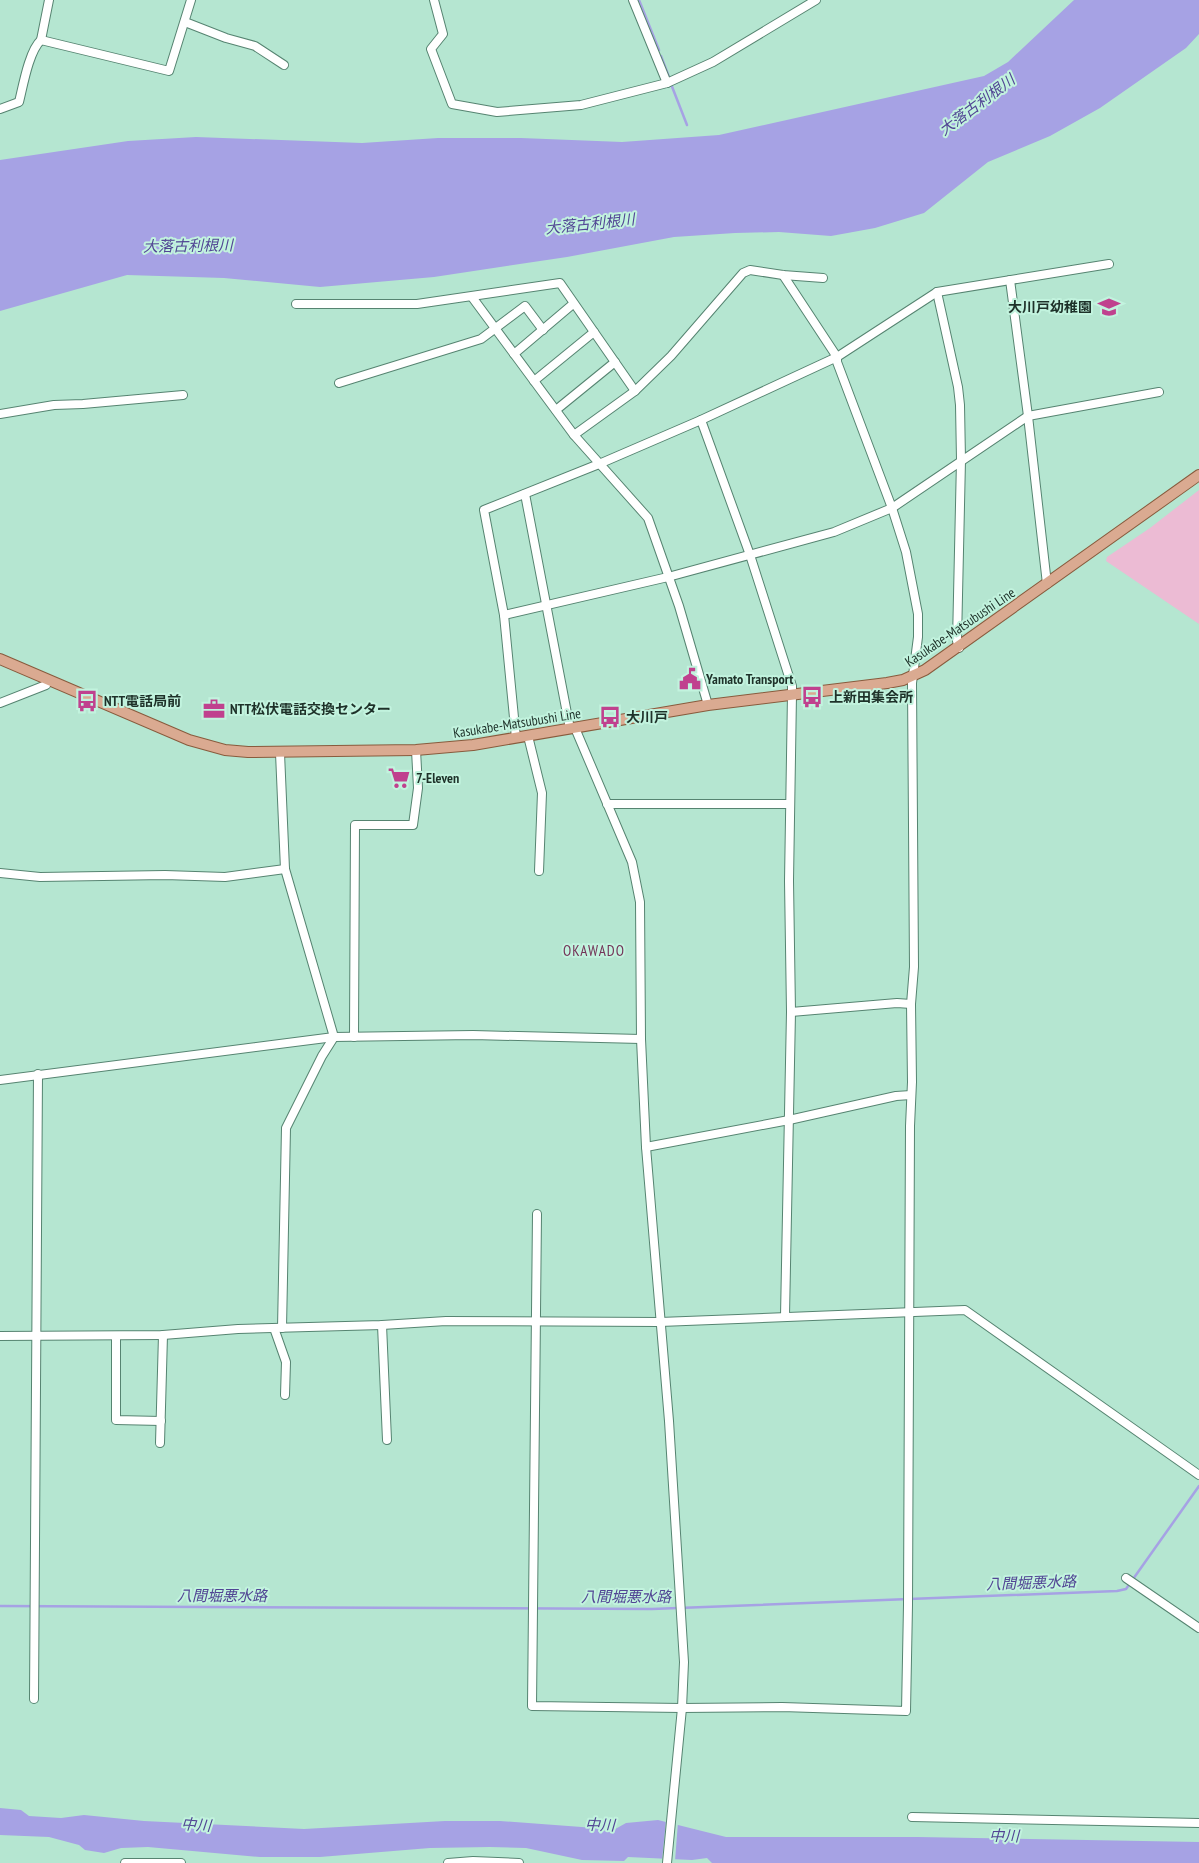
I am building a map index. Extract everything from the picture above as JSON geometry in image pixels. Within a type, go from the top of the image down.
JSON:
[{"type":"main road","name":"Kasukabe-Matsubushi Line","points":[[0,659],[167,732],[205,745],[226,750],[280,752],[416,750],[516,738],[708,705],[792,694],[861,688],[903,680],[925,670],[959,648],[1152,507],[1199,475]]},
{"type":"street","points":[[0,109],[19,102],[36,44],[41,40],[49,0]]},
{"type":"street","points":[[41,40],[169,72],[190,0]]},
{"type":"street","points":[[434,0],[443,34],[432,50],[452,104],[497,112],[582,105],[667,83],[713,62],[816,0]]},
{"type":"street","points":[[633,0],[667,83]]},
{"type":"street","points":[[185,22],[226,38],[255,46],[284,65]]},
{"type":"street","points":[[516,738],[504,615],[484,510],[599,464],[701,420],[837,357],[937,292],[1109,264]]},
{"type":"street","points":[[574,435],[635,391],[671,356],[743,273],[750,270],[822,278]]},
{"type":"street","points":[[537,1214],[532,1706],[782,1707],[906,1711],[910,1095],[914,967],[912,683],[918,638],[918,614],[906,552],[892,508],[837,362],[837,357],[782,275]]},
{"type":"street","points":[[1010,280],[1047,584]]},
{"type":"street","points":[[296,304],[417,304],[560,283],[635,391]]},
{"type":"street","points":[[937,292],[958,387],[961,460],[957,642],[959,648]]},
{"type":"street","points":[[472,297],[574,435],[648,518],[679,606],[708,705]]},
{"type":"street","points":[[514,354],[574,304]]},
{"type":"street","points":[[338,383],[481,339],[525,306],[543,330]]},
{"type":"street","points":[[534,381],[594,332]]},
{"type":"street","points":[[556,410],[615,362]]},
{"type":"street","points":[[504,615],[668,577],[834,532],[892,508],[1028,416],[1160,392]]},
{"type":"street","points":[[0,414],[54,405],[183,395]]},
{"type":"street","points":[[701,420],[750,555],[775,631],[792,694],[789,881],[791,1012],[785,1316]]},
{"type":"street","points":[[524,494],[572,728],[632,862],[640,902],[641,1039],[646,1147],[669,1421],[681,1603],[684,1682],[667,1863]]},
{"type":"street","points":[[0,703],[46,685]]},
{"type":"street","points":[[528,736],[542,793],[539,871]]},
{"type":"street","points":[[354,1037],[355,826],[413,826],[418,788],[416,750]]},
{"type":"street","points":[[280,752],[285,870],[334,1037],[322,1056],[286,1128],[278,1328],[286,1362],[285,1395]]},
{"type":"street","points":[[607,804],[790,804]]},
{"type":"street","points":[[0,873],[40,877],[165,875],[225,877],[285,870]]},
{"type":"street","points":[[791,1012],[912,1004]]},
{"type":"street","points":[[0,1080],[334,1037],[473,1035],[641,1039]]},
{"type":"street","points":[[34,1699],[38,1074]]},
{"type":"street","points":[[646,1147],[789,1120],[896,1096],[910,1095]]},
{"type":"street","points":[[0,1336],[163,1335],[446,1321],[660,1322],[965,1310],[1199,1475]]},
{"type":"street","points":[[382,1325],[387,1440]]},
{"type":"street","points":[[160,1443],[163,1335]]},
{"type":"street","points":[[116,1336],[116,1420],[161,1421]]},
{"type":"street","points":[[1126,1578],[1199,1628]]},
{"type":"street","points":[[912,1817],[1199,1823]]},
{"type":"street","points":[[125,1863],[180,1863]]},
{"type":"street","points":[[452,1863],[519,1863]]},
{"type":"shaded area","points":[[1199,490],[1199,624],[1106,561],[1107,557],[1150,528]]},
{"type":"water","name":"大落古利根川","points":[[1074,0],[1199,0],[1199,34],[1186,48],[1100,108],[1050,136],[988,162],[924,213],[875,228],[831,236],[779,232],[674,237],[567,257],[434,277],[320,287],[224,278],[127,275],[0,311],[0,160],[128,141],[196,137],[362,143],[438,138],[521,138],[622,142],[719,135],[984,76],[1008,62]]},
{"type":"water","name":"中川","points":[[0,1808],[21,1810],[29,1816],[61,1818],[84,1815],[144,1821],[304,1829],[445,1821],[500,1821],[595,1828],[610,1832],[626,1823],[658,1820],[726,1837],[918,1837],[1199,1842],[1199,1863],[712,1863],[707,1858],[692,1860],[628,1857],[624,1861],[582,1860],[526,1848],[490,1847],[430,1848],[320,1857],[260,1857],[148,1847],[121,1848],[104,1853],[85,1850],[79,1845],[49,1837],[0,1835]]},
{"type":"pier","points":[[666,1820],[678,1822],[675,1861],[662,1860]]},
{"type":"waterway","points":[[639,0],[659,50]]},
{"type":"waterway","points":[[661,56],[669,77]]},
{"type":"waterway","points":[[671,84],[687,125]]},
{"type":"waterway","name":"八間堀悪水路","points":[[0,1606],[652,1609],[1117,1591],[1126,1589],[1199,1486]]},
{"type":"place","name":"大川戸幼稚園","points":[[1109,307]]},
{"type":"place","name":"Yamato Transport","points":[[690,679]]},
{"type":"place","name":"上新田集会所","points":[[812,697]]},
{"type":"place","name":"NTT電話局前","points":[[87,701]]},
{"type":"place","name":"NTT松伏電話交換センター","points":[[214,709]]},
{"type":"place","name":"大川戸","points":[[610,717]]},
{"type":"place","name":"7-Eleven","points":[[399,778]]},
{"type":"district","name":"OKAWADO","points":[[594,951]]}]
